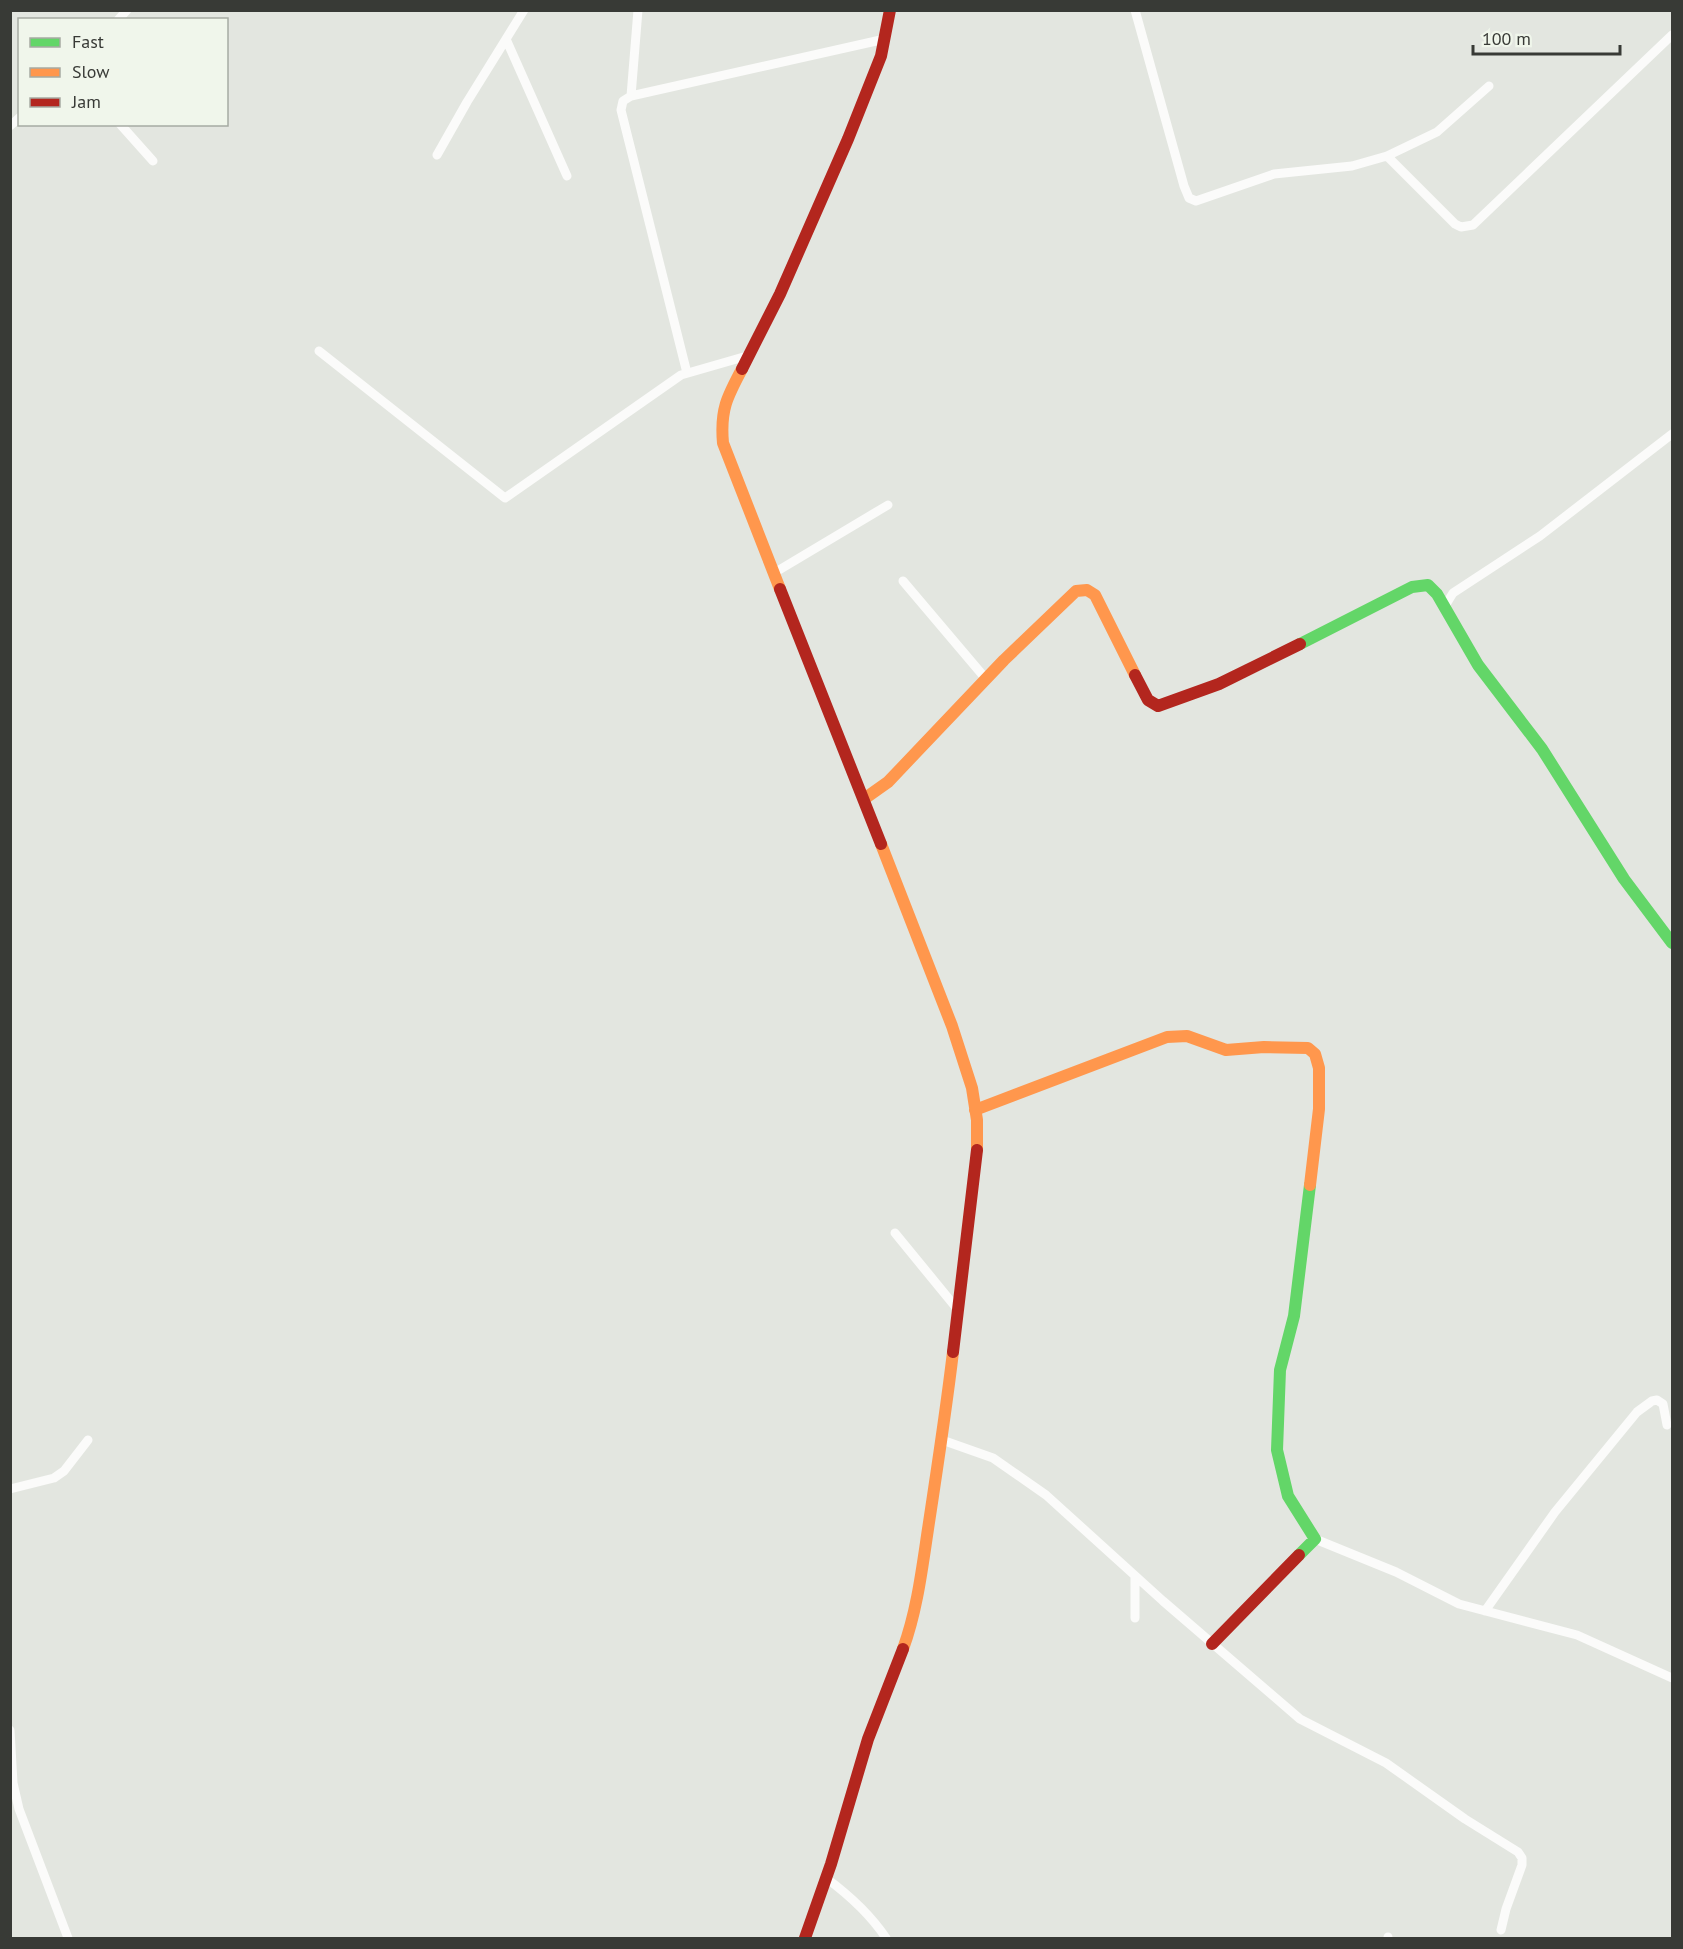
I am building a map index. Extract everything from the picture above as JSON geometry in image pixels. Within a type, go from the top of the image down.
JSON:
[{"type":"street","points":[[437,155],[524,10]]},
{"type":"street","points":[[631,96],[638,10]]},
{"type":"street","points":[[805,1938],[826,1878],[867,1739],[909,1634],[921,1577],[942,1440],[977,1152],[975,1110],[972,1088],[952,1026],[723,443],[721,424],[724,402],[780,294],[848,139],[881,56],[890,10]]},
{"type":"street","points":[[1135,10],[1184,186],[1192,200],[1199,201],[1274,174],[1352,165],[1387,156],[1437,132],[1489,86]]},
{"type":"street","points":[[1387,156],[1455,224],[1461,227],[1473,225],[1672,35]]},
{"type":"street","points":[[506,39],[567,176]]},
{"type":"street","points":[[687,373],[621,110],[623,101],[631,96],[885,39]]},
{"type":"street","points":[[122,126],[153,161]]},
{"type":"street","points":[[319,351],[505,498],[681,375],[747,356]]},
{"type":"street","points":[[1445,606],[1453,593],[1540,536],[1672,434]]},
{"type":"street","points":[[774,573],[888,505]]},
{"type":"street","points":[[903,581],[986,679]]},
{"type":"street","points":[[864,799],[888,782],[986,679],[1076,591],[1083,588],[1095,596],[1148,700],[1152,705],[1158,706],[1219,684],[1412,587],[1428,585],[1434,589],[1445,606],[1478,665],[1542,749],[1624,879],[1672,943]]},
{"type":"street","points":[[975,1110],[1167,1037],[1187,1036],[1226,1050],[1308,1048],[1315,1054],[1319,1068],[1318,1109],[1294,1316],[1280,1370],[1277,1450],[1288,1496],[1315,1539],[1396,1572],[1459,1604],[1577,1635],[1672,1678]]},
{"type":"street","points":[[895,1233],[958,1310]]},
{"type":"street","points":[[1485,1611],[1555,1512],[1637,1412],[1657,1400],[1663,1404],[1667,1425]]},
{"type":"street","points":[[10,1489],[54,1478],[64,1471],[88,1440]]},
{"type":"street","points":[[942,1440],[974,1450],[1011,1469],[1046,1495],[1212,1644],[1300,1719],[1386,1763],[1465,1819],[1518,1852],[1522,1858],[1522,1865],[1501,1930]]},
{"type":"street","points":[[1212,1644],[1315,1539]]},
{"type":"street","points":[[1135,1576],[1135,1618]]},
{"type":"street","points":[[10,1730],[13,1783],[19,1809],[68,1938]]},
{"type":"street","points":[[826,1878],[847,1894],[871,1918],[886,1938]]},
{"type":"traffic: fast","points":[[1300,644],[1412,587],[1428,585],[1437,594],[1478,665],[1542,749],[1624,879],[1672,943]]},
{"type":"traffic: fast","points":[[1299,1555],[1315,1539],[1288,1496],[1277,1450],[1280,1370],[1294,1316],[1310,1185]]},
{"type":"traffic: slow","points":[[742,369],[726,404],[723,443],[780,589]]},
{"type":"traffic: slow","points":[[864,799],[888,782],[1004,660],[1076,591],[1087,590],[1095,595],[1135,675]]},
{"type":"traffic: slow","points":[[881,844],[952,1026],[972,1088],[977,1120],[977,1150]]},
{"type":"traffic: slow","points":[[975,1110],[1167,1037],[1187,1036],[1226,1050],[1264,1047],[1308,1048],[1315,1054],[1319,1068],[1319,1109],[1310,1185]]},
{"type":"traffic: slow","points":[[903,1649],[912,1620],[921,1575],[953,1352]]},
{"type":"traffic: jam","points":[[742,369],[780,294],[848,139],[881,56],[890,10]]},
{"type":"traffic: jam","points":[[780,589],[881,844]]},
{"type":"traffic: jam","points":[[1135,675],[1148,700],[1158,706],[1219,684],[1300,644]]},
{"type":"traffic: jam","points":[[953,1352],[977,1150]]},
{"type":"traffic: jam","points":[[1212,1644],[1299,1555]]},
{"type":"traffic: jam","points":[[805,1938],[831,1864],[868,1739],[903,1649]]}]
